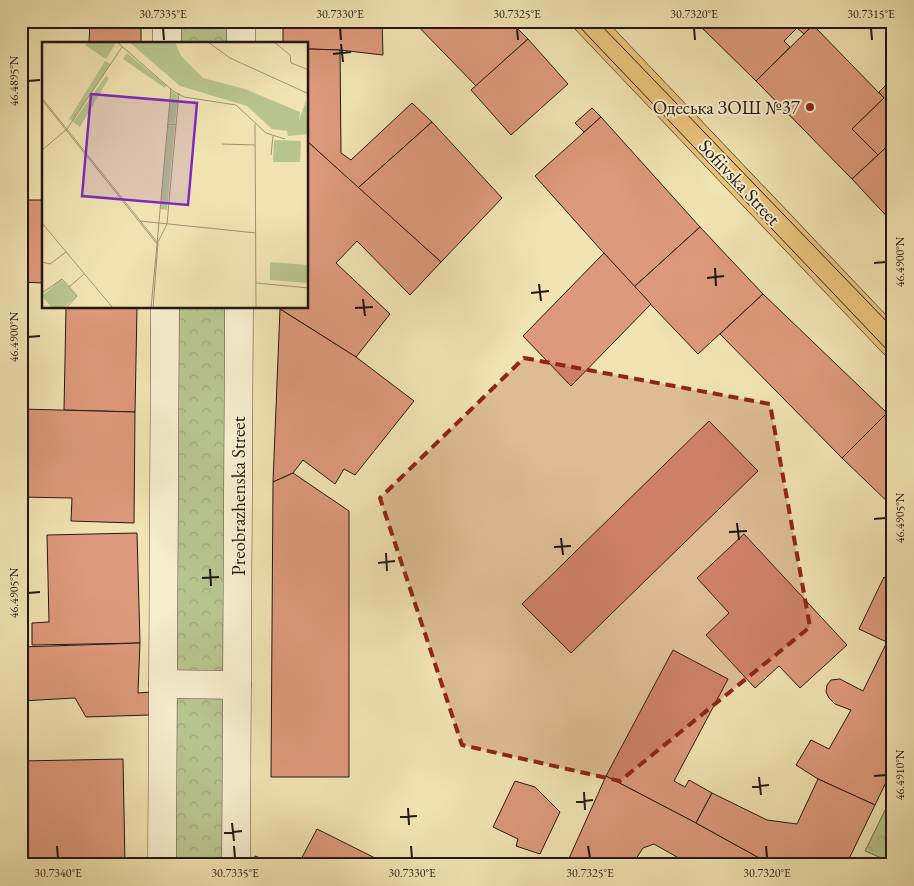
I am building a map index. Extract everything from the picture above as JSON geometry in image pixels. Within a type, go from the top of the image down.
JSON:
[{"type":"main road","name":"Sofiivska Street","points":[[587,21],[893,343]]},
{"type":"street","points":[[167,21],[167,42]]},
{"type":"street","points":[[241,21],[241,42]]},
{"type":"street","points":[[162,865],[166,309]]},
{"type":"street","name":"Preobrazhenska Street","points":[[236,865],[239,309]]},
{"type":"street","points":[[163,684],[237,685]]},
{"type":"highlighted area","points":[[524,358],[770,404],[810,627],[620,781],[462,745],[380,498]]},
{"type":"green space","points":[[176,21],[234,21],[234,42],[176,42]]},
{"type":"green space","points":[[175,309],[232,309],[229,677],[173,677]]},
{"type":"green space","points":[[173,691],[231,692],[229,865],[169,865]]},
{"type":"green space","points":[[893,794],[893,863],[865,851]]},
{"type":"building","points":[[90,21],[141,21],[141,42],[89,42]]},
{"type":"building","points":[[283,21],[382,21],[383,55],[340,50],[309,49],[309,42],[283,42]]},
{"type":"building","points":[[413,21],[510,21],[528,39],[476,86]]},
{"type":"building","points":[[695,21],[817,21],[804,34],[797,28],[784,41],[790,47],[756,81]]},
{"type":"building","points":[[813,25],[884,98],[852,129],[878,155],[852,179],[756,81]]},
{"type":"building","points":[[528,39],[568,84],[511,135],[471,90]]},
{"type":"building","points":[[309,49],[340,50],[341,153],[351,160],[412,103],[432,122],[358,188],[309,143]]},
{"type":"building","points":[[893,78],[893,141],[878,155],[852,129],[884,98],[879,92]]},
{"type":"building","points":[[592,108],[601,117],[584,132],[575,123]]},
{"type":"building","points":[[601,117],[700,227],[634,287],[535,176]]},
{"type":"building","points":[[432,122],[502,198],[441,262],[358,188]]},
{"type":"building","points":[[893,141],[893,223],[852,179]]},
{"type":"building","points":[[309,143],[441,262],[410,295],[357,241],[336,263],[390,314],[356,357],[280,309],[309,309]]},
{"type":"building","points":[[21,200],[42,200],[42,283],[21,282]]},
{"type":"building","points":[[700,227],[763,294],[698,354],[634,287]]},
{"type":"building","points":[[604,253],[651,304],[571,386],[523,336]]},
{"type":"building","points":[[763,294],[887,413],[842,458],[720,334]]},
{"type":"building","points":[[66,309],[137,309],[135,412],[64,410]]},
{"type":"building","points":[[280,309],[356,357],[414,401],[355,475],[344,469],[335,484],[303,460],[293,473],[273,482]]},
{"type":"building","points":[[21,409],[135,412],[134,523],[71,521],[72,498],[21,497]]},
{"type":"building","points":[[887,413],[893,419],[893,507],[842,458]]},
{"type":"building","points":[[709,421],[758,471],[571,653],[522,604]]},
{"type":"building","points":[[293,473],[349,511],[349,777],[271,777],[273,482]]},
{"type":"building","points":[[137,533],[140,643],[32,645],[32,623],[49,622],[47,535]]},
{"type":"building","points":[[744,534],[847,645],[800,688],[779,666],[755,688],[706,635],[729,613],[697,578]]},
{"type":"building","points":[[884,577],[893,582],[893,645],[859,629]]},
{"type":"building","points":[[887,642],[893,645],[893,768],[875,805],[818,779],[796,765],[811,740],[829,749],[851,710],[835,704],[829,698],[826,692],[827,685],[831,680],[840,679],[863,691]]},
{"type":"building","points":[[140,643],[138,693],[151,692],[149,715],[86,717],[75,698],[21,701],[21,647]]},
{"type":"building","points":[[673,650],[728,679],[674,781],[685,787],[689,780],[712,793],[696,823],[606,776]]},
{"type":"building","points":[[123,759],[125,865],[21,865],[21,761]]},
{"type":"building","points":[[606,776],[772,865],[691,865],[654,844],[643,848],[632,865],[566,865]]},
{"type":"building","points":[[818,779],[875,805],[846,865],[772,865],[696,823],[712,793],[767,820],[797,824]]},
{"type":"building","points":[[515,781],[535,787],[560,812],[540,854],[516,846],[518,839],[493,827]]},
{"type":"building","points":[[317,829],[381,861],[379,865],[298,865]]},
{"type":"building","points":[[255,856],[278,865],[255,865]]},
{"type":"tram line","points":[[574,21],[893,356]]},
{"type":"tram line","points":[[597,21],[893,328]]},
{"type":"place","name":"Одеська ЗОШ №37","points":[[810,107]]}]
